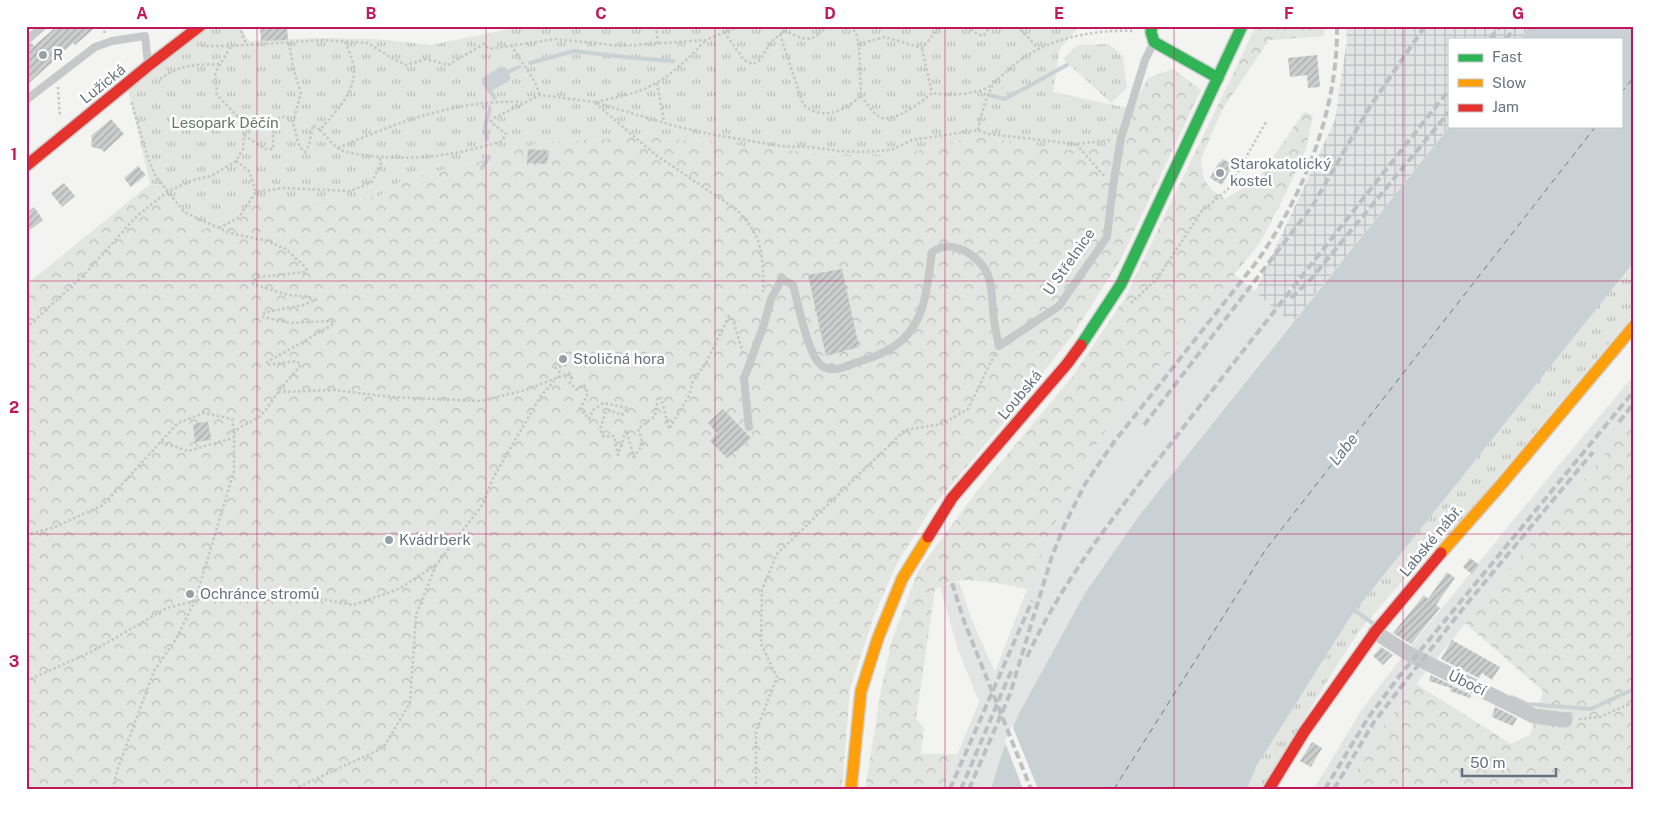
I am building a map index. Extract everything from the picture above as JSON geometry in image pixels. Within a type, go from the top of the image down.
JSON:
[{"type":"street","name":"Lužická","points":[[26,166],[200,26]]},
{"type":"street","name":"Loubská","points":[[851,789],[861,691],[878,638],[902,579],[952,498],[1067,364],[1095,325],[1120,284],[1242,26]]},
{"type":"street","points":[[1152,33],[1218,78]]},
{"type":"street","name":"Labské nábř.","points":[[1269,789],[1304,732],[1375,632],[1634,326]]},
{"type":"street","name":"Úbočí","points":[[1375,632],[1409,654],[1534,716],[1565,720]]},
{"type":"lane","points":[[26,41],[44,26]]},
{"type":"lane","points":[[148,26],[145,36],[148,66]]},
{"type":"lane","name":"U Střelnice","points":[[999,346],[1059,306],[1108,237],[1113,186],[1121,138],[1152,33]]},
{"type":"lane","points":[[26,100],[95,47],[112,41],[145,36]]},
{"type":"lane","points":[[749,427],[744,379],[771,299],[782,279],[793,285],[812,354],[822,366],[832,370],[882,354],[905,338],[919,319],[926,294],[932,252],[939,247],[948,246],[962,250],[977,258],[986,271],[992,285],[994,319],[999,346]]},
{"type":"path","points":[[239,26],[246,44]]},
{"type":"path","points":[[656,26],[658,44]]},
{"type":"path","points":[[26,328],[83,276],[136,217],[167,192],[193,180],[211,176],[236,162],[243,149],[244,135],[240,119],[217,94],[215,73],[231,46],[324,40],[368,43],[406,65],[426,59],[448,65],[484,44],[489,49],[556,39],[622,46],[658,44],[706,40],[740,26]]},
{"type":"path","points":[[815,26],[821,32]]},
{"type":"path","points":[[724,32],[744,60],[753,64],[760,60],[772,42],[784,31],[808,40],[814,39],[828,26]]},
{"type":"path","points":[[850,26],[856,33],[859,44],[861,96],[877,115],[881,118],[889,119],[916,106],[932,93],[945,95],[983,91],[1017,61],[1038,48],[1095,33],[1118,30],[1152,33]]},
{"type":"path","points":[[922,48],[942,26]]},
{"type":"path","points":[[967,26],[982,36],[990,26]]},
{"type":"path","points":[[1017,26],[1038,48]]},
{"type":"path","points":[[780,34],[803,104],[809,110],[822,114],[840,111],[861,96]]},
{"type":"path","points":[[859,44],[885,37],[922,48]]},
{"type":"path","points":[[594,102],[632,93],[657,83],[693,54],[706,40]]},
{"type":"path","points":[[320,130],[344,102],[353,82],[354,71],[345,42]]},
{"type":"path","points":[[289,43],[294,71],[301,93],[293,122],[300,147],[305,152],[309,145],[313,125],[338,148],[354,153],[379,157],[427,158],[470,151],[502,141],[506,134],[491,122],[492,119],[540,95],[594,102],[715,135],[781,146],[864,152],[891,150],[912,140],[978,130],[988,134],[1076,144],[1121,138]]},
{"type":"path","points":[[510,45],[535,82],[540,95]]},
{"type":"path","points":[[922,48],[932,93]]},
{"type":"path","points":[[157,81],[171,71],[190,65],[220,64]]},
{"type":"path","points":[[58,76],[60,120]]},
{"type":"path","points":[[657,83],[664,122]]},
{"type":"path","points":[[127,85],[148,158],[167,192],[184,212],[230,233],[267,241],[286,249],[307,270],[305,272],[260,276],[254,280],[253,284],[256,285],[288,295],[309,297],[316,300],[303,305],[266,312],[262,315],[263,317],[291,323],[334,322],[329,327],[267,362],[267,366],[296,361],[300,363],[299,368],[278,392],[265,412],[234,431]]},
{"type":"path","points":[[978,130],[981,114],[992,85]]},
{"type":"path","points":[[338,148],[418,116],[477,104],[523,102]]},
{"type":"path","points":[[594,102],[656,155],[742,216],[756,236],[759,246],[764,277],[763,297]]},
{"type":"path","points":[[244,135],[265,149],[272,149],[272,126],[275,121],[286,116],[293,122]]},
{"type":"path","points":[[1127,306],[1157,279],[1201,212],[1228,189],[1266,122]]},
{"type":"path","points":[[1076,144],[1113,186]]},
{"type":"path","points":[[219,228],[238,218],[256,192],[283,188],[350,191],[372,182],[381,163],[379,157]]},
{"type":"path","points":[[236,162],[248,172],[256,192]]},
{"type":"path","points":[[278,392],[334,390],[392,397],[480,401],[526,390],[569,374],[572,377],[570,383],[577,390],[584,385],[588,394],[580,409],[589,419],[593,410],[603,403],[628,408],[622,415],[609,410],[606,411],[600,429],[604,437],[614,436],[618,455],[626,430],[634,457],[643,444],[638,429],[655,416],[658,397],[661,398],[669,429],[689,396],[693,381],[706,363],[729,316],[733,320],[747,367]]},
{"type":"path","points":[[756,789],[756,731],[777,677],[761,644],[762,590],[777,554],[905,430],[942,424],[968,409],[999,346]]},
{"type":"path","points":[[561,360],[566,362],[567,365],[560,367],[555,368],[557,362],[561,360]]},
{"type":"path","points":[[294,789],[383,748],[410,703],[416,615],[437,564],[483,504],[492,480],[535,405],[557,379],[560,367]]},
{"type":"path","points":[[26,535],[56,527],[103,505],[178,422],[204,413],[232,419],[234,431],[234,471],[195,601],[176,638],[154,671],[117,771],[113,789]]},
{"type":"path","points":[[161,442],[188,451],[233,438]]},
{"type":"path","points":[[26,681],[90,652],[167,608],[195,601],[221,591],[284,592],[353,605],[399,589],[437,564]]},
{"type":"path","points":[[1565,720],[1600,717],[1634,702]]},
{"type":"shaded area","points":[[1346,26],[1530,26],[1521,38],[1448,38],[1448,128],[1292,323],[1255,292],[1335,120],[1347,40]]},
{"type":"shaded area","points":[[1234,274],[1292,323],[1141,513],[1085,593],[1019,713],[1002,753],[991,789],[943,789],[979,702],[957,647],[940,586],[959,582],[971,618],[995,672],[1027,589],[1069,492],[1101,437]]},
{"type":"shaded area","points":[[1634,375],[1634,419],[1416,684],[1383,728],[1346,789],[1314,789],[1360,712],[1394,667]]},
{"type":"green space","name":"Lesopark Děčín","points":[[204,26],[239,26],[249,41],[317,38],[376,39],[431,45],[525,26],[639,26],[668,29],[681,26],[1078,26],[1060,48],[1053,92],[1132,109],[1112,145],[1073,150],[1033,146],[979,136],[895,156],[855,157],[653,137],[543,142],[477,162],[404,179],[380,196],[349,200],[260,202],[197,233],[150,184],[127,85]]},
{"type":"green space","points":[[1256,26],[1324,26],[1324,36],[1269,40],[1222,110],[1201,159],[1204,180],[1212,190],[1225,199],[1258,179],[1304,112],[1313,115],[1306,149],[1286,193],[1260,243],[1101,437],[1069,492],[1027,589],[993,582],[969,580],[957,581],[935,589],[916,719],[924,728],[921,754],[957,754],[943,789],[865,789],[880,696],[891,643],[918,571],[976,492],[1072,377],[1125,298]]},
{"type":"green space","points":[[1109,44],[1123,57],[1127,88],[1111,103],[1063,59],[1077,45]]},
{"type":"green space","points":[[1173,69],[1201,90],[1121,259],[1072,336],[1004,422],[931,509],[896,565],[874,616],[850,688],[842,789],[26,789],[26,285],[150,184],[197,233],[260,202],[349,200],[380,196],[404,179],[477,162],[543,142],[653,137],[855,157],[895,156],[979,136],[1033,146],[1073,150],[1112,145],[1148,78]]},
{"type":"green space","points":[[1634,262],[1634,314],[1464,517],[1407,576],[1359,631],[1263,789],[1247,789],[1256,767],[1351,616]]},
{"type":"green space","points":[[1634,419],[1634,789],[1346,789],[1383,728],[1416,684],[1511,744],[1530,735],[1543,691],[1465,623]]},
{"type":"water","name":"Labe","points":[[1530,26],[1634,26],[1634,262],[1351,616],[1256,767],[1247,789],[991,789],[1002,753],[1019,713],[1085,593],[1141,513],[1448,128],[1622,128],[1622,38],[1521,38]]},
{"type":"water","points":[[501,67],[507,69],[511,78],[493,90],[488,90],[482,84],[482,78]]},
{"type":"pier","points":[[1012,725],[1038,789],[1023,789],[1005,742]]},
{"type":"building","name":"R","points":[[57,26],[97,26],[75,45],[73,43],[26,86],[26,47],[32,43],[34,46]]},
{"type":"building","points":[[260,26],[287,26],[288,40],[261,41]]},
{"type":"building","points":[[1317,55],[1320,87],[1308,88],[1307,75],[1290,77],[1288,58]]},
{"type":"building","points":[[111,119],[124,134],[104,152],[91,146],[91,136]]},
{"type":"building","points":[[528,149],[549,151],[547,164],[527,163]]},
{"type":"building","name":"Starokatolický kostel","points":[[1223,159],[1233,165],[1222,185],[1210,178],[1219,162]]},
{"type":"building","points":[[138,166],[146,175],[131,187],[124,178]]},
{"type":"building","points":[[64,183],[75,196],[62,207],[51,193]]},
{"type":"building","points":[[34,207],[43,220],[26,233],[26,213]]},
{"type":"building","points":[[842,269],[859,347],[826,356],[808,275]]},
{"type":"building","points":[[723,409],[751,438],[727,458],[710,441],[717,433],[708,423]]},
{"type":"building","points":[[208,422],[211,440],[195,442],[193,424]]},
{"type":"building","points":[[1470,558],[1479,565],[1472,574],[1463,567]]},
{"type":"building","points":[[1447,572],[1455,578],[1436,605],[1440,608],[1411,644],[1393,633],[1424,595],[1428,599]]},
{"type":"building","points":[[1452,640],[1500,667],[1492,680],[1482,673],[1479,678],[1441,659]]},
{"type":"building","points":[[1381,647],[1393,655],[1383,665],[1373,656]]},
{"type":"building","points":[[1431,675],[1471,695],[1470,698],[1450,691],[1451,688],[1429,681]]},
{"type":"building","points":[[1495,707],[1517,718],[1513,726],[1492,717]]},
{"type":"building","points":[[1312,742],[1322,748],[1311,767],[1300,761]]},
{"type":"waterway","points":[[530,63],[574,51],[673,61]]},
{"type":"waterway","points":[[989,95],[1005,99],[1067,65]]},
{"type":"waterway","points":[[505,73],[519,67]]},
{"type":"waterway","points":[[487,87],[495,98]]},
{"type":"waterway","points":[[487,139],[485,126],[490,110]]},
{"type":"waterway","points":[[482,168],[489,157]]},
{"type":"waterway","points":[[1351,608],[1374,624]]},
{"type":"waterway","points":[[1512,697],[1527,704],[1591,709],[1634,689]]},
{"type":"ferry route","points":[[1622,92],[1634,77]]},
{"type":"ferry route","points":[[1114,789],[1266,549],[1594,128]]},
{"type":"railway","points":[[969,789],[1010,694],[1052,556],[1065,524],[1085,484],[1114,442],[1258,260],[1275,234],[1304,178],[1316,149],[1332,88],[1337,26]]},
{"type":"railway","points":[[1144,425],[1313,205],[1369,108],[1425,26]]},
{"type":"railway","points":[[1491,38],[1500,26]]},
{"type":"railway","points":[[1507,38],[1516,26]]},
{"type":"railway","points":[[1027,657],[1061,594],[1101,534],[1448,91]]},
{"type":"railway","points":[[1291,298],[1311,279],[1448,113]]},
{"type":"railway","points":[[1325,789],[1368,718],[1401,674],[1634,391]]},
{"type":"railway","points":[[1619,422],[1634,403]]},
{"type":"railway","points":[[1334,789],[1374,722],[1465,606],[1593,452]]},
{"type":"railway","points":[[952,583],[964,621],[1031,789]]},
{"type":"railway","points":[[950,789],[1032,601]]},
{"type":"railway","points":[[961,789],[1012,669]]},
{"type":"traffic: fast","points":[[1152,26],[1151,32],[1154,42],[1218,78]]},
{"type":"traffic: fast","points":[[1081,345],[1121,284],[1242,26]]},
{"type":"traffic: slow","points":[[1441,553],[1500,486],[1634,326]]},
{"type":"traffic: slow","points":[[851,789],[861,691],[878,638],[902,579],[928,537]]},
{"type":"traffic: jam","points":[[26,166],[200,26]]},
{"type":"traffic: jam","points":[[928,537],[952,498],[1067,364],[1081,345]]},
{"type":"traffic: jam","points":[[1269,789],[1304,732],[1375,632],[1441,553]]},
{"type":"place","name":"R","points":[[43,55]]},
{"type":"place","name":"Starokatolický kostel","points":[[1220,173]]},
{"type":"place","name":"Stoličná hora","points":[[563,359]]},
{"type":"place","name":"Kvádrberk","points":[[389,540]]},
{"type":"place","name":"Ochránce stromů","points":[[190,594]]}]
